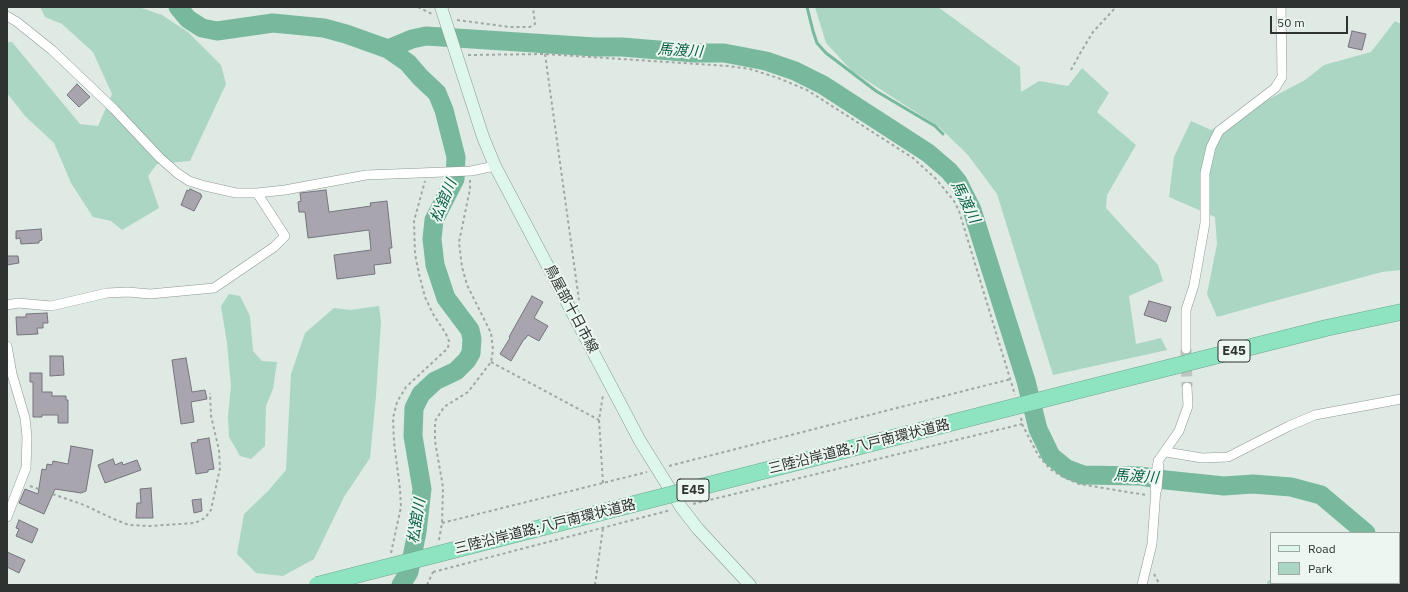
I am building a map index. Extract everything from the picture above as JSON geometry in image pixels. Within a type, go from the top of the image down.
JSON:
[{"type":"highway","name":"三陸沿岸道路;八戸南環状道路","points":[[317,585],[1326,328],[1401,312]]},
{"type":"main road","name":"鳥屋部十日市線","points":[[441,7],[483,137],[495,166],[611,384],[657,469],[681,507],[698,529],[750,585]]},
{"type":"street","points":[[1186,349],[1186,310],[1194,285],[1205,223],[1205,174],[1211,147],[1219,131],[1275,88],[1282,77],[1281,7]]},
{"type":"street","points":[[7,16],[17,22],[52,50],[114,109],[160,158],[189,181],[236,193],[258,193],[286,190],[366,175],[469,170],[495,166]]},
{"type":"street","points":[[7,304],[18,303],[51,306],[107,293],[128,292],[150,294],[214,288],[274,247],[285,236],[258,193]]},
{"type":"street","points":[[7,346],[10,374],[25,418],[26,431],[26,468],[7,517]]},
{"type":"street","points":[[1142,585],[1152,544],[1158,461],[1180,431],[1188,406],[1187,387]]},
{"type":"street","points":[[1166,452],[1202,458],[1228,457],[1289,426],[1315,415],[1401,399]]},
{"type":"path","points":[[445,21],[510,27],[530,27],[535,24],[533,7]]},
{"type":"path","points":[[1071,70],[1093,32],[1116,7]]},
{"type":"path","points":[[455,52],[545,54],[728,66],[750,70],[778,78],[807,90],[912,158],[936,179],[954,201],[959,210],[1011,379],[1016,402]]},
{"type":"path","points":[[545,54],[579,303]]},
{"type":"path","points":[[469,170],[470,189],[459,242],[461,261],[467,286],[491,333],[493,350],[491,362],[468,392],[444,408],[435,421],[435,441],[443,487],[442,523],[603,484],[1011,379]]},
{"type":"path","points":[[390,558],[401,507],[393,418],[397,402],[406,387],[448,348],[449,341],[425,297],[415,254],[414,221],[431,171]]},
{"type":"path","points":[[491,362],[599,420]]},
{"type":"path","points":[[603,484],[599,420],[603,396],[611,384]]},
{"type":"path","points":[[21,482],[43,492],[84,505],[129,525],[150,526],[195,523],[205,518],[211,510],[220,468],[219,450],[212,416],[210,394]]},
{"type":"path","points":[[1020,417],[1038,455],[1050,469],[1062,477],[1079,484],[1155,493]]},
{"type":"path","points":[[427,585],[433,572],[681,507],[1022,424]]},
{"type":"path","points":[[595,585],[603,528]]},
{"type":"green space","points":[[40,7],[139,7],[162,15],[188,32],[221,65],[226,84],[190,161],[157,164],[148,176],[159,208],[122,230],[111,221],[93,217],[71,183],[54,143],[25,116],[7,93],[7,42],[12,42],[80,124],[98,126],[112,94],[93,52],[62,24],[45,17]]},
{"type":"green space","points":[[815,7],[938,7],[1020,67],[1021,92],[1039,81],[1068,86],[1082,68],[1109,93],[1097,112],[1136,145],[1107,195],[1106,208],[1158,265],[1163,281],[1129,296],[1136,344],[1161,338],[1167,350],[1053,375],[997,194],[968,155],[939,127],[852,71],[826,43]]},
{"type":"green space","points":[[1395,21],[1401,24],[1401,270],[1382,272],[1217,317],[1207,294],[1217,244],[1215,217],[1169,197],[1174,157],[1191,121],[1211,130],[1305,80],[1324,65],[1371,52]]},
{"type":"green space","points":[[229,294],[240,296],[250,316],[253,351],[262,361],[277,362],[273,389],[266,406],[265,446],[251,459],[240,456],[229,437],[228,416],[231,386],[227,343],[221,306]]},
{"type":"green space","points":[[379,306],[381,322],[370,458],[344,497],[314,559],[283,576],[256,573],[237,554],[244,514],[268,491],[286,470],[291,374],[305,333],[334,308],[350,310]]},
{"type":"green space","points":[[1401,571],[1401,585],[1267,585],[1267,582],[1270,580],[1270,584],[1400,584]]},
{"type":"building","points":[[1352,31],[1366,34],[1362,50],[1348,47]]},
{"type":"building","points":[[77,84],[90,97],[79,107],[67,95]]},
{"type":"building","points":[[190,189],[201,194],[202,196],[194,211],[181,205],[187,190],[189,191]]},
{"type":"building","points":[[326,190],[329,212],[371,206],[370,203],[387,201],[392,248],[389,248],[391,263],[374,265],[375,274],[337,279],[334,255],[371,250],[369,230],[308,238],[305,212],[299,212],[298,202],[301,201],[300,193]]},
{"type":"building","points":[[41,229],[42,240],[39,241],[39,243],[21,244],[20,238],[16,239],[16,231]]},
{"type":"building","points":[[7,256],[18,256],[19,263],[7,265]]},
{"type":"building","points":[[532,296],[543,302],[534,318],[548,326],[539,341],[528,335],[511,361],[500,354]]},
{"type":"building","points":[[1149,301],[1171,307],[1166,322],[1144,315]]},
{"type":"building","points":[[47,313],[48,323],[43,323],[43,328],[37,328],[38,334],[17,335],[16,317],[26,317],[26,314]]},
{"type":"building","points":[[50,356],[63,356],[64,375],[50,376]]},
{"type":"building","points":[[186,358],[192,392],[205,390],[207,399],[191,402],[194,422],[181,424],[172,360]]},
{"type":"building","points":[[30,373],[42,373],[42,392],[52,392],[52,396],[66,396],[66,400],[68,400],[68,423],[58,423],[58,415],[42,415],[42,417],[33,417],[33,382],[30,382]]},
{"type":"building","points":[[209,438],[214,469],[208,470],[208,472],[196,474],[191,443],[198,442],[197,440]]},
{"type":"building","points":[[71,446],[93,450],[86,491],[81,493],[55,489],[44,514],[19,503],[25,489],[38,494],[42,469],[46,470],[47,464],[52,465],[53,461],[68,464]]},
{"type":"building","points":[[113,459],[115,465],[122,462],[123,465],[137,460],[141,470],[105,483],[98,465]]},
{"type":"building","points":[[151,488],[153,518],[136,518],[137,503],[141,503],[140,489]]},
{"type":"building","points":[[201,499],[202,511],[194,513],[192,500]]},
{"type":"building","points":[[19,520],[38,529],[32,543],[16,536],[19,529],[16,528]]},
{"type":"building","points":[[7,552],[25,560],[19,573],[7,567]]},
{"type":"waterway","name":"松舘川","points":[[178,7],[188,19],[202,28],[217,31],[273,23],[324,28],[388,49],[408,63],[437,93],[444,110],[456,157],[455,179],[434,220],[432,239],[435,265],[446,298],[470,330],[472,339],[471,353],[467,360],[456,371],[435,381],[421,394],[414,408],[413,436],[422,489],[417,532],[409,572],[401,585]]},
{"type":"waterway","points":[[807,7],[817,43],[826,53],[876,91],[935,126],[943,134]]},
{"type":"waterway","name":"馬渡川","points":[[388,49],[412,39],[426,36],[595,47],[622,47],[695,53],[724,53],[766,61],[795,71],[823,85],[928,153],[949,171],[958,182],[972,210],[1026,381],[1038,429],[1051,456],[1067,469],[1083,475],[1140,476],[1224,486],[1253,484],[1291,487],[1321,495],[1365,532]]},
{"type":"tunnel","points":[[1186,349],[1187,387]]}]
